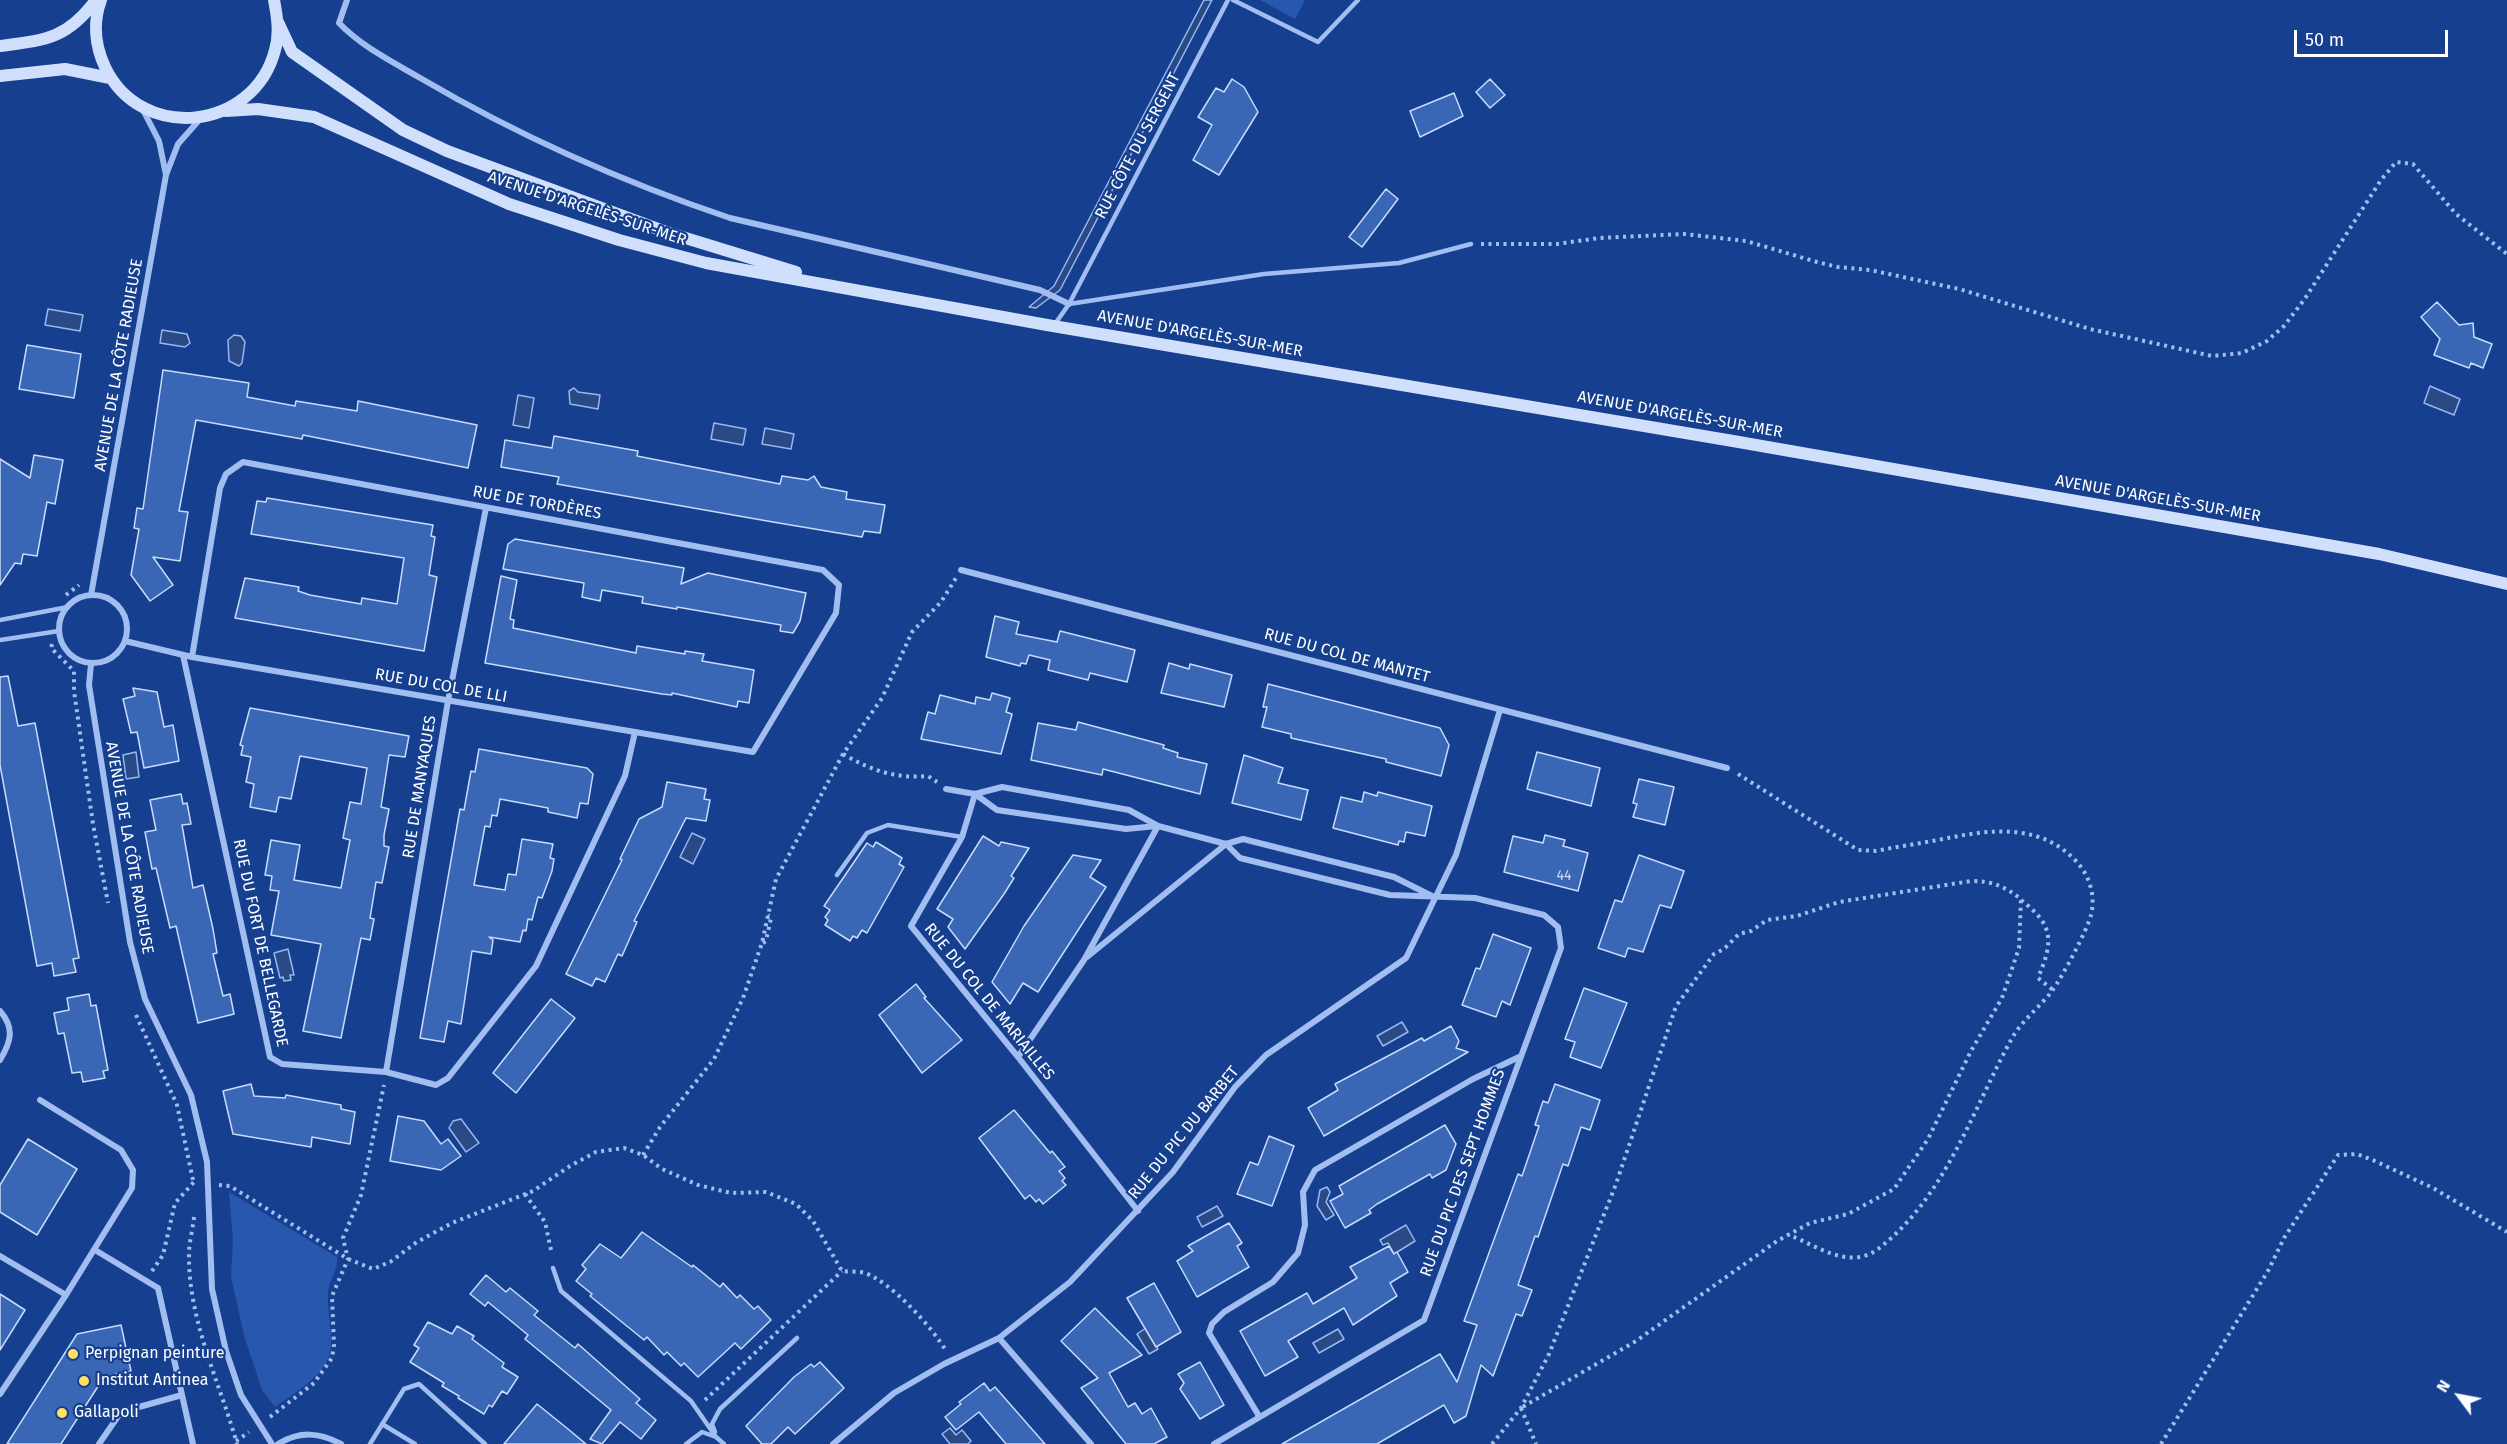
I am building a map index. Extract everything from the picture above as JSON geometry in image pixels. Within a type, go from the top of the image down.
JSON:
[{"type":"main road","points":[[0,46],[56,37],[80,21],[96,0]]},
{"type":"main road","points":[[101,0],[96,32],[100,56],[110,78],[124,95],[142,108],[161,116],[181,119],[201,118],[226,111],[248,96],[266,75],[276,49],[278,22],[274,0]]},
{"type":"main road","name":"AVENUE D'ARGELÈS-SUR-MER","points":[[278,22],[292,52],[403,130],[438,147],[666,232],[845,287]]},
{"type":"main road","points":[[0,75],[65,69],[110,78]]},
{"type":"main road","name":"AVENUE D'ARGELÈS-SUR-MER","points":[[226,111],[258,109],[314,117],[509,204],[619,240],[706,262],[1054,326],[1733,441],[2367,552],[2507,584]]},
{"type":"street","points":[[347,0],[339,23],[354,39],[466,105],[537,142],[690,205],[730,218],[1040,290],[1069,304]]},
{"type":"street","name":"AVENUE DE LA CÔTE RADIEUSE","points":[[142,108],[159,141],[166,175]]},
{"type":"street","name":"AVENUE DE LA CÔTE RADIEUSE","points":[[92,595],[166,175],[178,144],[201,118]]},
{"type":"street","name":"RUE DE TORDÈRES","points":[[192,657],[220,488],[226,474],[243,462],[823,570],[839,585],[836,613],[753,752]]},
{"type":"street","name":"RUE DE MANYAQUES","points":[[386,1072],[447,701],[486,508]]},
{"type":"street","name":"RUE DU COL DE MANTET","points":[[961,570],[1727,768]]},
{"type":"street","points":[[92,595],[102,596],[120,609],[127,630],[125,641],[112,658],[91,664],[81,662],[65,650],[57,631],[68,607],[74,601],[92,595]]},
{"type":"street","name":"RUE DU COL DE LLI","points":[[125,641],[192,657],[753,752]]},
{"type":"street","name":"RUE DU FORT DE BELLEGARDE","points":[[183,655],[270,1056],[282,1064],[386,1072],[436,1085],[448,1078],[536,966],[625,776],[635,732]]},
{"type":"street","name":"AVENUE DE LA CÔTE RADIEUSE","points":[[91,664],[88,684],[130,942],[145,999],[191,1095],[207,1162],[212,1288],[226,1352],[241,1395],[272,1444]]},
{"type":"street","name":"RUE DU PIC DU BARBET","points":[[832,1444],[894,1393],[951,1360],[999,1338],[1070,1282],[1173,1172],[1235,1087],[1266,1055],[1406,958],[1456,855],[1500,710]]},
{"type":"street","points":[[946,789],[975,794],[1002,788],[1013,789],[1129,810],[1158,826],[1226,844]]},
{"type":"street","points":[[975,794],[997,810],[1126,829],[1158,826]]},
{"type":"street","name":"RUE DU COL DE MARIAILLES","points":[[975,794],[962,837],[911,927],[1018,1057],[1138,1211]]},
{"type":"street","points":[[1018,1057],[1084,960],[1158,826]]},
{"type":"street","points":[[1084,960],[1226,844],[1243,840],[1394,877],[1435,898]]},
{"type":"street","name":"RUE DU PIC DES SEPT HOMMES","points":[[1214,1444],[1424,1320],[1561,948],[1558,927],[1544,915],[1475,898],[1390,895],[1240,858],[1226,844]]},
{"type":"street","points":[[0,1011],[11,1031],[10,1042],[0,1060]]},
{"type":"street","points":[[1258,1416],[1209,1333],[1212,1324],[1224,1312],[1273,1282],[1298,1253],[1305,1225],[1303,1191],[1315,1170],[1473,1078],[1519,1057]]},
{"type":"street","points":[[0,1394],[95,1250],[132,1188],[133,1170],[121,1150],[40,1100]]},
{"type":"street","points":[[95,1250],[158,1288],[193,1444]]},
{"type":"street","points":[[0,1256],[66,1295]]},
{"type":"street","points":[[999,1338],[1091,1444]]},
{"type":"street","points":[[99,1444],[121,1412],[182,1395]]},
{"type":"street","points":[[278,1444],[290,1437],[309,1433],[328,1436],[341,1444]]},
{"type":"lane","name":"RUE CÔTE DU SERGENT","points":[[1054,326],[1069,304],[1228,0]]},
{"type":"lane","points":[[1233,0],[1318,42],[1358,0]]},
{"type":"lane","points":[[1069,304],[1264,274],[1399,264],[1471,244]]},
{"type":"lane","points":[[0,620],[68,607]]},
{"type":"lane","points":[[0,639],[57,631]]},
{"type":"lane","points":[[837,875],[867,833],[888,825],[962,837]]},
{"type":"lane","points":[[553,1268],[561,1292],[696,1408],[724,1444]]},
{"type":"lane","points":[[717,1437],[712,1424],[720,1408],[797,1338]]},
{"type":"lane","points":[[370,1444],[404,1389],[419,1384],[485,1444]]},
{"type":"lane","points":[[382,1424],[415,1444]]},
{"type":"lane","points":[[686,1444],[702,1432],[717,1437]]},
{"type":"path","points":[[1471,244],[1557,244],[1599,238],[1684,234],[1746,240],[1816,262],[1870,270],[1959,289],[2090,329],[2187,353],[2212,356],[2242,353],[2267,341],[2284,326],[2304,300],[2380,180],[2396,162],[2413,164],[2457,214],[2507,254]]},
{"type":"path","points":[[643,1155],[660,1127],[714,1059],[743,998],[762,944],[766,941],[771,918],[768,915],[776,879],[843,754],[882,698],[912,632],[941,602],[961,570]]},
{"type":"path","points":[[60,610],[63,597],[79,585],[81,574]]},
{"type":"path","points":[[57,631],[51,648],[74,670],[74,691],[92,813],[111,915]]},
{"type":"path","points":[[843,754],[868,769],[908,778],[928,776],[946,789]]},
{"type":"path","points":[[1727,768],[1858,850],[1876,851],[1966,834],[2008,831],[2038,836],[2071,856],[2083,868],[2093,894],[2091,915],[2053,990],[2014,1033],[1977,1103],[1972,1121],[1918,1209],[1877,1250],[1846,1259],[1789,1235]]},
{"type":"path","points":[[1492,1444],[1521,1407],[1549,1354],[1590,1254],[1665,1045],[1676,1006],[1714,954],[1724,949],[1739,934],[1752,931],[1767,920],[1797,916],[1839,902],[1971,881],[1989,881],[2001,885],[2036,911],[2046,928],[2049,949],[2038,978],[2053,990]]},
{"type":"path","points":[[1521,1407],[1636,1341],[1685,1309],[1751,1258],[1789,1235],[1810,1223],[1848,1214],[1894,1189],[1918,1155],[1952,1093],[1971,1051],[2002,998],[2019,948],[2021,899]]},
{"type":"path","points":[[135,1012],[177,1105],[195,1193]]},
{"type":"path","points":[[195,1214],[189,1254],[192,1293],[210,1364],[227,1406],[237,1443],[314,1383],[332,1358],[334,1345],[332,1296],[348,1259],[343,1238],[362,1195],[386,1072]]},
{"type":"path","points":[[194,1182],[230,1186],[348,1259],[373,1269],[390,1262],[417,1242],[452,1222],[525,1194],[596,1152],[624,1148],[643,1155],[663,1169],[698,1185],[730,1193],[766,1192],[796,1204],[813,1221],[842,1271]]},
{"type":"path","points":[[2161,1444],[2268,1271],[2284,1238],[2338,1155],[2357,1154],[2375,1161],[2433,1188],[2507,1232]]},
{"type":"path","points":[[146,1281],[163,1255],[175,1203],[194,1182]]},
{"type":"path","points":[[525,1194],[545,1222],[551,1251]]},
{"type":"path","points":[[696,1408],[842,1271],[866,1273],[904,1300],[939,1338],[951,1360]]},
{"type":"path","points":[[1521,1407],[1536,1444]]},
{"type":"shaded area","points":[[1204,0],[1212,0],[1060,290],[1036,308],[1029,307],[1054,286]]},
{"type":"shaded area","points":[[1260,0],[1305,0],[1295,19]]},
{"type":"shaded area","points":[[48,309],[83,315],[80,331],[45,325]]},
{"type":"shaded area","points":[[162,330],[187,334],[190,343],[185,347],[160,343]]},
{"type":"shaded area","points":[[234,335],[241,336],[245,342],[242,363],[239,366],[229,361],[228,340]]},
{"type":"shaded area","points":[[2430,386],[2460,399],[2454,415],[2424,403]]},
{"type":"shaded area","points":[[574,388],[578,392],[600,395],[598,409],[570,404],[569,391]]},
{"type":"shaded area","points":[[518,395],[534,398],[529,428],[513,425]]},
{"type":"shaded area","points":[[714,423],[746,429],[743,445],[711,439]]},
{"type":"shaded area","points":[[765,428],[794,434],[791,449],[762,444]]},
{"type":"shaded area","points":[[136,752],[139,777],[126,779],[123,755]]},
{"type":"shaded area","points":[[692,833],[705,839],[693,864],[680,857]]},
{"type":"shaded area","points":[[288,949],[294,975],[290,975],[291,980],[284,981],[283,977],[280,978],[274,953]]},
{"type":"shaded area","points":[[1402,1022],[1408,1032],[1383,1046],[1377,1036]]},
{"type":"shaded area","points":[[461,1119],[479,1143],[466,1152],[449,1128],[453,1121]]},
{"type":"shaded area","points":[[1327,1187],[1330,1192],[1326,1202],[1334,1215],[1326,1220],[1317,1206],[1320,1190]]},
{"type":"shaded area","points":[[229,1192],[337,1257],[337,1266],[328,1292],[331,1340],[329,1357],[309,1382],[275,1407],[262,1390],[245,1339],[231,1277],[233,1239]]},
{"type":"shaded area","points":[[1217,1206],[1223,1216],[1202,1227],[1197,1217]]},
{"type":"shaded area","points":[[1406,1225],[1415,1241],[1394,1254],[1388,1243],[1383,1245],[1380,1240]]},
{"type":"shaded area","points":[[1146,1328],[1158,1349],[1149,1354],[1137,1334]]},
{"type":"shaded area","points":[[1338,1329],[1344,1339],[1319,1353],[1313,1343]]},
{"type":"shaded area","points":[[950,1428],[956,1435],[962,1430],[971,1441],[968,1444],[950,1444],[942,1434]]},
{"type":"building","points":[[1232,79],[1244,87],[1258,112],[1219,175],[1193,160],[1212,125],[1198,117],[1216,88],[1224,92]]},
{"type":"building","points":[[1490,79],[1505,95],[1490,108],[1476,92]]},
{"type":"building","points":[[1454,93],[1463,116],[1420,137],[1410,111]]},
{"type":"building","points":[[1386,189],[1398,199],[1362,247],[1349,237]]},
{"type":"building","points":[[2437,302],[2459,325],[2473,323],[2474,337],[2492,344],[2483,368],[2471,363],[2469,368],[2434,355],[2440,339],[2421,317]]},
{"type":"building","points":[[27,345],[81,354],[74,398],[19,389]]},
{"type":"building","points":[[163,370],[249,383],[247,397],[295,406],[296,401],[357,411],[358,401],[477,425],[468,468],[303,435],[302,439],[196,420],[179,511],[188,512],[180,561],[153,557],[173,585],[150,601],[131,575],[139,529],[134,528],[137,508],[143,509]]},
{"type":"building","points":[[554,436],[638,451],[637,456],[780,484],[782,476],[808,480],[814,476],[821,487],[847,492],[846,499],[885,505],[880,533],[864,531],[862,537],[773,522],[557,484],[559,477],[501,467],[505,440],[552,448]]},
{"type":"building","points":[[34,455],[63,460],[55,504],[47,502],[37,556],[23,554],[21,564],[15,563],[0,585],[0,459],[30,478]]},
{"type":"building","points":[[267,498],[433,525],[431,536],[435,537],[429,575],[437,577],[424,651],[235,618],[245,578],[299,587],[298,591],[310,595],[361,604],[362,598],[397,604],[404,558],[251,534],[257,501],[266,502]]},
{"type":"building","points":[[515,539],[684,568],[681,584],[708,573],[806,593],[800,621],[793,633],[780,631],[781,625],[642,603],[643,597],[602,590],[600,601],[582,597],[584,583],[503,569],[508,544]]},
{"type":"building","points":[[501,576],[517,580],[510,619],[514,620],[513,628],[636,653],[637,646],[685,654],[685,651],[704,654],[702,661],[754,670],[749,703],[738,701],[737,707],[672,693],[672,695],[662,694],[485,663]]},
{"type":"building","points":[[995,616],[1019,622],[1016,634],[1057,642],[1060,631],[1135,650],[1127,682],[1090,673],[1088,680],[1048,670],[1050,660],[1029,655],[1026,664],[1021,663],[1020,666],[986,657]]},
{"type":"building","points":[[1169,663],[1189,669],[1190,664],[1232,675],[1224,707],[1161,693]]},
{"type":"building","points":[[8,676],[18,726],[35,723],[79,958],[73,959],[76,972],[54,976],[52,963],[37,966],[0,765],[0,677]]},
{"type":"building","points":[[1268,684],[1440,728],[1449,745],[1441,776],[1386,762],[1386,759],[1291,738],[1291,734],[1262,727],[1267,707],[1263,707]]},
{"type":"building","points":[[133,688],[157,692],[164,727],[173,725],[179,761],[144,768],[137,732],[131,733],[123,699],[135,696]]},
{"type":"building","points":[[992,693],[1010,698],[1006,712],[1012,714],[1001,754],[921,739],[928,712],[935,714],[940,695],[975,704],[976,697],[990,700]]},
{"type":"building","points":[[250,708],[409,736],[405,757],[389,755],[381,807],[389,809],[384,846],[389,847],[382,883],[376,882],[370,918],[374,919],[370,940],[361,938],[341,1038],[303,1031],[321,944],[271,935],[279,891],[270,890],[272,876],[265,875],[271,840],[300,845],[294,880],[341,888],[350,840],[343,838],[350,802],[361,804],[367,768],[300,756],[291,799],[279,797],[276,812],[250,807],[254,784],[246,782],[251,757],[241,755],[243,746],[240,745]]},
{"type":"building","points":[[1078,722],[1164,745],[1163,748],[1178,753],[1177,757],[1207,764],[1200,794],[1103,769],[1102,775],[1031,760],[1038,723],[1076,730]]},
{"type":"building","points":[[479,749],[587,768],[593,774],[588,804],[580,803],[577,818],[548,812],[548,808],[500,799],[497,816],[492,815],[490,827],[485,826],[474,885],[505,890],[508,874],[516,875],[522,839],[553,844],[550,858],[554,859],[552,871],[542,898],[538,897],[532,920],[528,919],[526,931],[523,930],[520,942],[489,937],[493,940],[491,954],[472,951],[461,1024],[448,1021],[444,1042],[420,1038],[460,809],[464,810],[471,771],[475,772]]},
{"type":"building","points":[[1537,752],[1600,768],[1591,806],[1527,789]]},
{"type":"building","points":[[1244,755],[1283,768],[1278,783],[1308,790],[1301,820],[1232,803]]},
{"type":"building","points":[[1639,779],[1674,787],[1665,825],[1633,817],[1637,804],[1633,803]]},
{"type":"building","points":[[667,782],[706,789],[704,799],[710,800],[706,821],[686,818],[634,921],[637,922],[622,956],[618,954],[605,982],[596,978],[592,986],[566,974],[622,860],[620,859],[639,819],[662,807]]},
{"type":"building","points":[[1364,792],[1377,796],[1378,792],[1432,806],[1425,836],[1406,832],[1404,842],[1399,841],[1398,845],[1333,828],[1341,797],[1362,802]]},
{"type":"building","points":[[181,794],[183,804],[187,803],[191,824],[182,825],[193,888],[203,885],[217,953],[213,954],[223,996],[230,994],[234,1014],[198,1023],[176,926],[170,928],[156,868],[152,869],[145,832],[156,830],[150,800]]},
{"type":"building","points":[[1545,835],[1565,840],[1563,846],[1588,853],[1578,891],[1504,872],[1513,836],[1543,843]]},
{"type":"building","points":[[983,836],[999,846],[1001,842],[1029,848],[1011,876],[1014,878],[1004,894],[965,949],[948,927],[953,919],[937,909]]},
{"type":"building","points":[[876,842],[902,858],[899,864],[904,867],[867,933],[862,930],[857,938],[853,936],[850,941],[825,925],[828,920],[825,917],[830,910],[824,906],[867,843],[873,847]]},
{"type":"building","points":[[1073,855],[1101,860],[1090,877],[1106,887],[1038,992],[1023,983],[1010,1004],[992,982],[1024,926]]},
{"type":"building","points":[[1639,855],[1684,871],[1671,908],[1660,905],[1643,952],[1628,948],[1625,957],[1598,948],[1615,900],[1622,902]]},
{"type":"building","points":[[1493,934],[1531,948],[1510,1005],[1502,1001],[1496,1017],[1462,1005],[1476,968],[1480,969]]},
{"type":"building","points":[[916,984],[926,997],[924,998],[962,1040],[922,1073],[879,1015]]},
{"type":"building","points":[[1584,988],[1627,1003],[1601,1068],[1570,1057],[1575,1042],[1565,1039]]},
{"type":"building","points":[[89,994],[91,1006],[96,1005],[108,1070],[103,1071],[105,1078],[83,1082],[81,1072],[72,1073],[64,1033],[58,1034],[54,1013],[69,1010],[67,998]]},
{"type":"building","points":[[551,999],[575,1018],[516,1093],[493,1073]]},
{"type":"building","points":[[1451,1026],[1459,1041],[1456,1048],[1468,1052],[1324,1136],[1308,1108],[1338,1090],[1335,1084],[1422,1038],[1424,1041]]},
{"type":"building","points":[[251,1084],[254,1096],[285,1098],[286,1095],[341,1105],[341,1109],[355,1112],[350,1144],[312,1137],[311,1147],[233,1134],[223,1091]]},
{"type":"building","points":[[1555,1084],[1600,1100],[1590,1130],[1581,1127],[1568,1166],[1563,1164],[1538,1237],[1535,1236],[1518,1285],[1532,1290],[1522,1316],[1516,1314],[1493,1376],[1481,1365],[1466,1416],[1454,1423],[1444,1405],[1377,1444],[1282,1444],[1440,1354],[1457,1382],[1477,1325],[1464,1321],[1518,1174],[1522,1176],[1539,1126],[1535,1125],[1543,1101],[1548,1103]]},
{"type":"building","points":[[1014,1110],[1050,1153],[1052,1151],[1065,1167],[1059,1171],[1065,1178],[1062,1181],[1066,1185],[1043,1204],[1039,1199],[1036,1202],[1030,1195],[1025,1199],[979,1138]]},
{"type":"building","points":[[398,1116],[424,1121],[441,1144],[448,1139],[461,1156],[441,1170],[390,1161]]},
{"type":"building","points":[[1445,1125],[1456,1144],[1446,1170],[1432,1178],[1430,1174],[1377,1204],[1369,1210],[1371,1213],[1345,1228],[1330,1201],[1343,1194],[1339,1186]]},
{"type":"building","points":[[1269,1136],[1294,1146],[1272,1206],[1237,1194],[1250,1162],[1258,1165]]},
{"type":"building","points":[[28,1139],[77,1169],[37,1235],[0,1212],[0,1185]]},
{"type":"building","points":[[1229,1223],[1242,1243],[1237,1246],[1249,1267],[1197,1297],[1177,1261],[1193,1251],[1188,1246]]},
{"type":"building","points":[[642,1232],[692,1267],[693,1265],[720,1287],[723,1283],[737,1298],[740,1295],[754,1309],[758,1306],[771,1320],[741,1349],[735,1343],[698,1377],[684,1363],[681,1366],[667,1352],[664,1355],[647,1337],[644,1340],[590,1296],[592,1294],[576,1281],[586,1269],[582,1265],[600,1244],[621,1258]]},
{"type":"building","points":[[1389,1246],[1394,1254],[1397,1252],[1408,1272],[1390,1283],[1397,1296],[1353,1325],[1344,1308],[1288,1341],[1298,1357],[1265,1376],[1240,1331],[1307,1293],[1313,1304],[1357,1278],[1350,1267]]},
{"type":"building","points":[[486,1275],[506,1292],[510,1288],[538,1311],[534,1315],[575,1348],[578,1344],[640,1399],[636,1403],[656,1420],[641,1439],[620,1422],[602,1444],[590,1439],[611,1410],[525,1339],[528,1335],[488,1302],[485,1306],[470,1294]]},
{"type":"building","points":[[1154,1283],[1181,1332],[1156,1347],[1127,1298]]},
{"type":"building","points":[[0,1294],[25,1310],[0,1350]]},
{"type":"building","points":[[1095,1308],[1142,1355],[1109,1373],[1128,1407],[1135,1403],[1142,1414],[1151,1408],[1167,1437],[1154,1444],[1126,1444],[1081,1388],[1098,1378],[1061,1341]]},
{"type":"building","points":[[428,1322],[452,1334],[457,1326],[474,1336],[472,1339],[504,1363],[502,1367],[518,1377],[507,1394],[502,1391],[492,1407],[489,1405],[484,1414],[442,1386],[444,1383],[410,1362],[419,1348],[414,1345]]},
{"type":"building","points":[[121,1325],[131,1371],[104,1377],[61,1444],[7,1444],[77,1334]]},
{"type":"building","points":[[820,1362],[844,1388],[795,1434],[788,1427],[771,1444],[762,1444],[746,1426],[794,1377],[811,1364],[814,1367]]},
{"type":"building","points":[[1200,1362],[1224,1405],[1200,1419],[1180,1389],[1184,1383],[1178,1374]]},
{"type":"building","points":[[984,1383],[990,1391],[995,1387],[1045,1444],[1006,1444],[979,1412],[956,1430],[945,1417],[961,1404],[959,1402]]},
{"type":"building","points":[[537,1404],[568,1429],[586,1444],[504,1444]]},
{"type":"place","name":"Perpignan peinture","points":[[73,1354]]},
{"type":"place","name":"Institut Antinea","points":[[84,1381]]},
{"type":"place","name":"Gallapoli","points":[[62,1413]]}]
